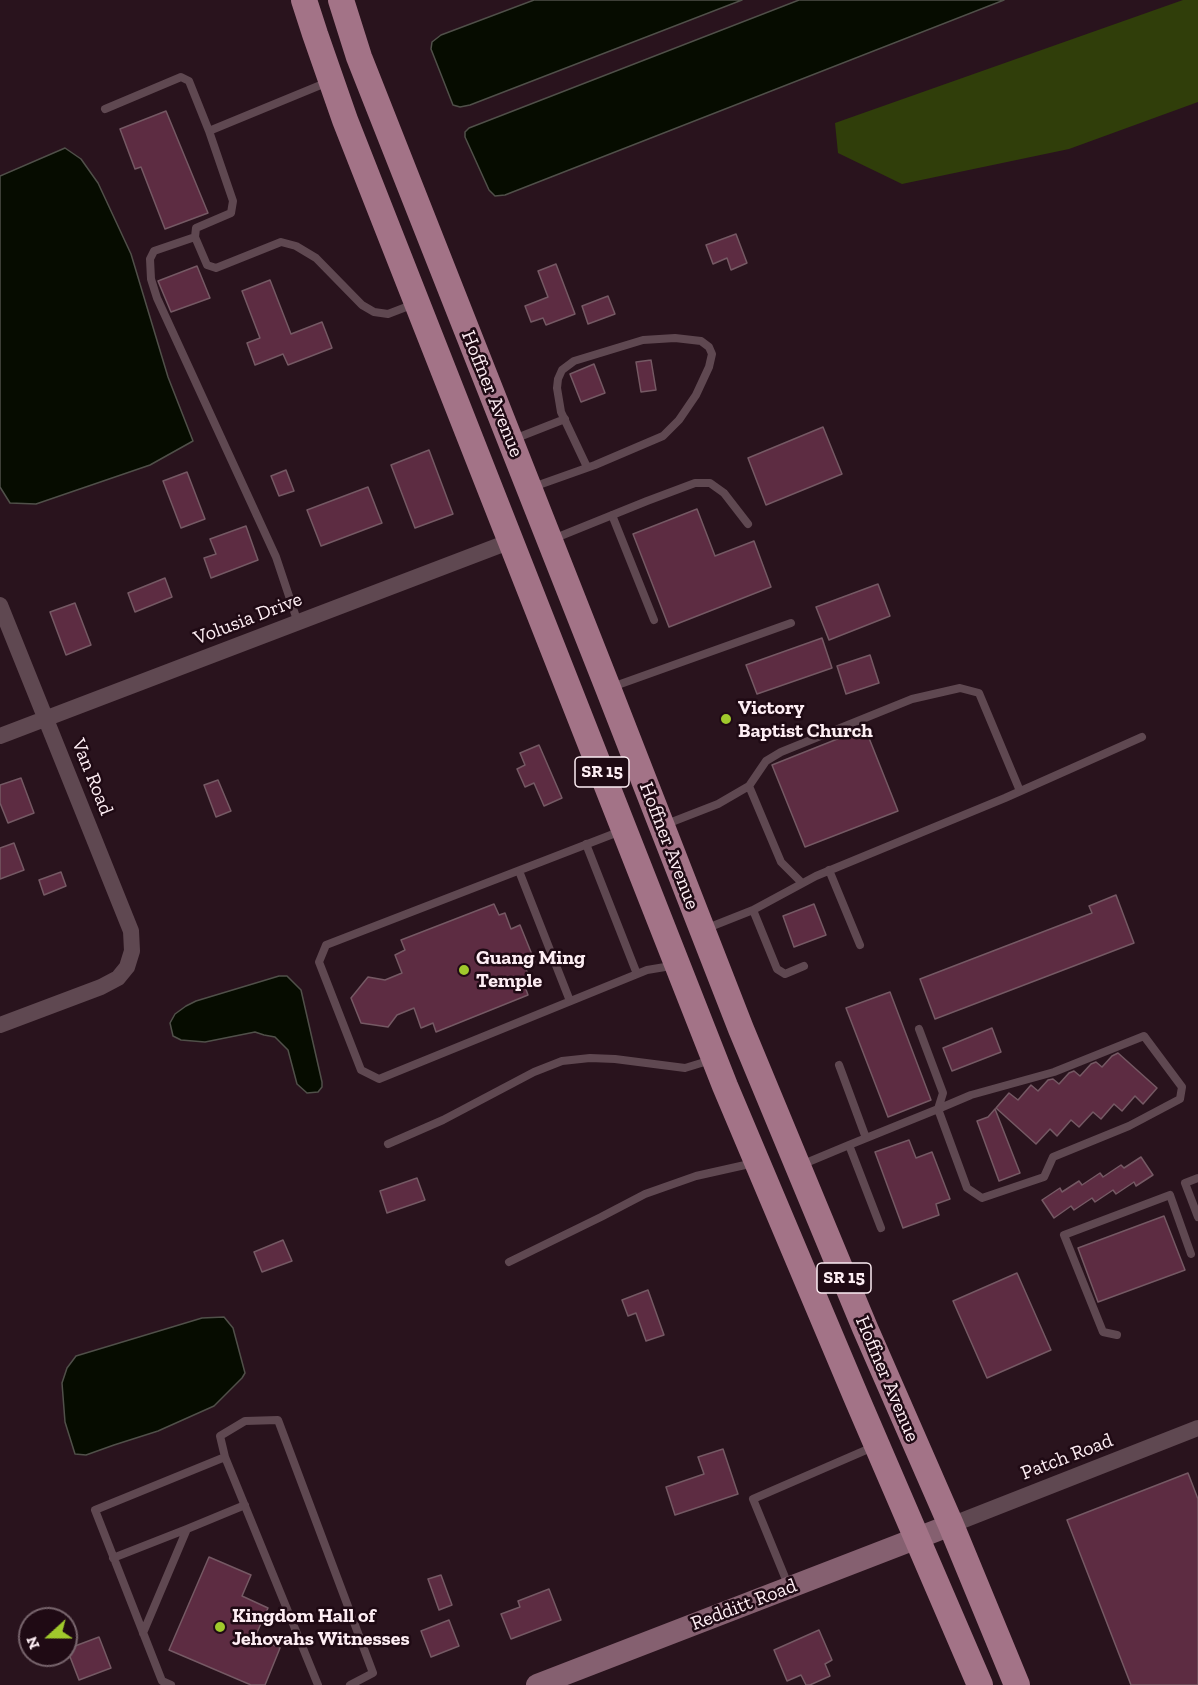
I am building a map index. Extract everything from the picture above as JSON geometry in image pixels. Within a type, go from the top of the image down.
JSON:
[{"type":"main road","name":"Hoffner Avenue","points":[[304,0],[345,120],[715,1059],[980,1685]]},
{"type":"main road","name":"Hoffner Avenue","points":[[341,0],[359,57],[702,930],[865,1328],[951,1525],[1017,1685]]},
{"type":"main road","points":[[417,303],[443,324],[504,475],[514,487],[530,488]]},
{"type":"main road","points":[[512,541],[530,545],[538,552],[550,577],[585,669],[608,688]]},
{"type":"main road","points":[[625,830],[640,840],[659,859],[681,912],[702,930]]},
{"type":"main road","points":[[715,1059],[728,1067],[762,1140],[773,1154],[798,1166]]},
{"type":"street","name":"Volusia Drive","points":[[0,736],[512,541]]},
{"type":"street","name":"Van Road","points":[[0,605],[131,931],[132,951],[128,967],[118,978],[101,987],[0,1025]]},
{"type":"street","name":"Patch Road","points":[[951,1525],[1198,1428]]},
{"type":"street","name":"Redditt Road","points":[[537,1685],[951,1525]]},
{"type":"lane","points":[[105,109],[181,77],[189,81],[233,201],[231,213],[196,228],[195,237],[207,265],[216,268],[281,242],[296,246],[316,258],[362,304],[374,312],[388,314],[417,303]]},
{"type":"lane","points":[[209,131],[332,81]]},
{"type":"lane","points":[[195,237],[154,251],[150,259],[151,279],[157,298],[276,557],[298,623]]},
{"type":"lane","points":[[530,488],[587,467],[663,436],[696,395],[709,367],[712,354],[709,347],[701,341],[675,338],[642,340],[574,361],[562,370],[557,388],[561,412],[587,467]]},
{"type":"lane","points":[[510,440],[565,420]]},
{"type":"lane","points":[[550,540],[695,483],[710,483],[724,493],[748,524]]},
{"type":"lane","points":[[612,515],[654,620]]},
{"type":"lane","points":[[608,688],[791,623]]},
{"type":"lane","points":[[662,826],[718,804],[749,786],[766,761],[781,752],[912,699],[960,688],[979,693],[1020,791]]},
{"type":"lane","points":[[702,930],[753,910],[829,870],[1020,791],[1142,737]]},
{"type":"lane","points":[[749,786],[781,862],[802,883]]},
{"type":"lane","points":[[625,830],[326,945],[319,962],[361,1070],[379,1079],[636,974],[677,962]]},
{"type":"lane","points":[[586,844],[636,974]]},
{"type":"lane","points":[[829,870],[860,945]]},
{"type":"lane","points":[[519,871],[570,1001]]},
{"type":"lane","points":[[753,910],[777,969],[784,974],[804,966]]},
{"type":"lane","points":[[798,1166],[938,1109],[971,1095],[1054,1072],[1144,1036],[1182,1087],[1180,1099],[1130,1126],[1053,1157],[1044,1177],[982,1198],[967,1188],[938,1109],[943,1093],[919,1029]]},
{"type":"lane","points":[[388,1144],[443,1120],[534,1072],[562,1061],[615,1059],[686,1068],[715,1059]]},
{"type":"lane","points":[[839,1065],[866,1138]]},
{"type":"lane","points":[[849,1145],[882,1228]]},
{"type":"lane","points":[[509,1262],[645,1194],[696,1176],[758,1162]]},
{"type":"lane","points":[[1198,1178],[1185,1183],[1198,1217]]},
{"type":"lane","points":[[1117,1335],[1103,1332],[1064,1235],[1170,1195],[1191,1254]]},
{"type":"lane","points":[[318,1685],[225,1457],[220,1436],[245,1421],[278,1420],[373,1672],[350,1685]]},
{"type":"lane","points":[[789,1587],[753,1499],[877,1445]]},
{"type":"lane","points":[[171,1685],[162,1681],[94,1510],[225,1457]]},
{"type":"lane","points":[[113,1558],[245,1505]]},
{"type":"lane","points":[[143,1633],[187,1529]]},
{"type":"green space","points":[[1183,0],[1198,0],[1198,102],[1069,149],[902,184],[838,153],[835,123]]},
{"type":"shaded area","points":[[534,0],[742,0],[470,105],[460,107],[453,105],[431,49],[432,42],[441,35]]},
{"type":"shaded area","points":[[799,0],[1004,0],[505,195],[495,196],[489,190],[465,137],[465,132],[469,128]]},
{"type":"shaded area","points":[[65,148],[81,159],[98,183],[131,254],[168,377],[193,441],[150,465],[36,504],[10,503],[0,487],[0,176]]},
{"type":"shaded area","points":[[279,976],[287,976],[301,990],[322,1082],[322,1087],[318,1092],[307,1093],[297,1084],[288,1050],[275,1037],[255,1032],[205,1042],[181,1040],[173,1036],[170,1023],[175,1014],[186,1006]]},
{"type":"shaded area","points":[[224,1317],[233,1328],[245,1373],[214,1406],[158,1431],[86,1455],[75,1454],[65,1422],[62,1383],[67,1368],[76,1356],[202,1318]]},
{"type":"building","points":[[166,111],[208,213],[165,229],[141,167],[135,169],[120,129]]},
{"type":"building","points":[[736,234],[747,263],[731,270],[727,258],[713,264],[706,245]]},
{"type":"building","points":[[556,264],[575,314],[546,325],[543,318],[531,322],[525,306],[548,297],[538,271]]},
{"type":"building","points":[[197,266],[210,298],[171,312],[158,281]]},
{"type":"building","points":[[270,280],[291,334],[322,322],[332,348],[288,365],[283,354],[255,365],[247,343],[260,338],[242,291]]},
{"type":"building","points":[[608,296],[615,314],[588,324],[582,306]]},
{"type":"building","points":[[651,360],[656,390],[641,392],[636,362]]},
{"type":"building","points":[[594,364],[605,393],[581,402],[570,374]]},
{"type":"building","points":[[823,427],[842,474],[766,505],[748,458]]},
{"type":"building","points":[[429,450],[453,514],[415,528],[391,465]]},
{"type":"building","points":[[286,470],[294,491],[279,496],[271,476]]},
{"type":"building","points":[[187,472],[205,519],[181,528],[163,481]]},
{"type":"building","points":[[368,487],[382,523],[321,546],[307,510]]},
{"type":"building","points":[[697,509],[715,556],[754,541],[771,587],[669,627],[633,534]]},
{"type":"building","points":[[246,526],[258,560],[211,578],[204,558],[216,554],[210,539]]},
{"type":"building","points":[[165,578],[172,597],[135,612],[128,593]]},
{"type":"building","points":[[878,584],[890,616],[829,640],[816,607]]},
{"type":"building","points":[[75,603],[91,645],[66,655],[50,612]]},
{"type":"building","points":[[822,638],[832,668],[757,694],[746,665]]},
{"type":"building","points":[[870,655],[879,683],[846,694],[837,666]]},
{"type":"building","points":[[865,728],[898,811],[805,847],[772,765]]},
{"type":"building","points":[[539,745],[562,798],[544,806],[534,783],[525,787],[517,769],[525,765],[520,753]]},
{"type":"building","points":[[21,778],[34,813],[8,823],[0,803],[0,785]]},
{"type":"building","points":[[218,780],[231,811],[216,817],[204,785]]},
{"type":"building","points":[[14,843],[24,870],[0,879],[0,848]]},
{"type":"building","points":[[61,872],[66,886],[44,895],[39,880]]},
{"type":"building","points":[[1116,895],[1134,943],[935,1019],[920,979],[1092,913],[1089,906]]},
{"type":"building","name":"Guang Ming Temple","points":[[494,904],[499,915],[505,913],[511,929],[520,925],[535,962],[525,966],[531,982],[524,984],[528,995],[436,1032],[433,1023],[421,1028],[414,1008],[397,1015],[388,1027],[361,1023],[351,998],[368,977],[385,980],[402,973],[395,955],[405,950],[401,940]]},
{"type":"building","points":[[814,904],[826,935],[794,947],[783,916]]},
{"type":"building","points":[[890,992],[931,1100],[888,1117],[846,1008]]},
{"type":"building","points":[[992,1028],[1001,1052],[952,1071],[943,1048]]},
{"type":"building","points":[[1118,1053],[1157,1088],[1143,1104],[1135,1096],[1122,1111],[1114,1104],[1101,1119],[1093,1112],[1079,1127],[1071,1120],[1057,1136],[1050,1129],[1036,1144],[996,1108],[1009,1093],[1018,1100],[1031,1085],[1038,1091],[1048,1080],[1053,1079],[1059,1084],[1069,1073],[1074,1071],[1080,1076],[1091,1064],[1096,1062],[1102,1067]]},
{"type":"building","points":[[995,1109],[1020,1173],[999,1181],[977,1121],[988,1117]]},
{"type":"building","points":[[909,1140],[916,1158],[932,1152],[950,1199],[936,1204],[939,1215],[903,1228],[875,1152]]},
{"type":"building","points":[[1141,1157],[1153,1175],[1136,1186],[1134,1182],[1116,1194],[1113,1190],[1095,1202],[1092,1198],[1074,1210],[1071,1206],[1054,1218],[1042,1200],[1060,1188],[1062,1192],[1079,1181],[1082,1185],[1100,1173],[1103,1177],[1121,1165],[1124,1168]]},
{"type":"building","points":[[417,1178],[425,1200],[387,1213],[380,1191]]},
{"type":"building","points":[[1164,1216],[1185,1270],[1098,1302],[1078,1248]]},
{"type":"building","points":[[283,1240],[292,1261],[262,1272],[254,1252]]},
{"type":"building","points":[[1017,1273],[1051,1350],[987,1378],[953,1301]]},
{"type":"building","points":[[648,1290],[664,1335],[646,1341],[636,1313],[628,1316],[622,1300]]},
{"type":"building","points":[[723,1449],[738,1494],[675,1515],[666,1487],[704,1474],[698,1457]]},
{"type":"building","points":[[1188,1473],[1198,1499],[1198,1685],[1131,1685],[1067,1520]]},
{"type":"building","name":"Kingdom Hall of Jehovahs Witnesses","points":[[209,1557],[251,1575],[242,1596],[268,1608],[255,1637],[280,1648],[265,1685],[251,1685],[169,1650]]},
{"type":"building","points":[[441,1575],[452,1605],[439,1610],[428,1579]]},
{"type":"building","points":[[549,1589],[561,1620],[511,1639],[501,1614],[520,1607],[518,1601]]},
{"type":"building","points":[[449,1620],[459,1646],[431,1657],[421,1631]]},
{"type":"building","points":[[819,1630],[832,1660],[825,1664],[830,1676],[810,1685],[806,1685],[801,1675],[787,1681],[774,1650]]},
{"type":"building","points":[[99,1637],[111,1668],[79,1680],[74,1667],[78,1667],[78,1645]]},
{"type":"place","name":"Victory Baptist Church","points":[[726,719]]},
{"type":"place","name":"Guang Ming Temple","points":[[464,970]]},
{"type":"place","name":"Kingdom Hall of Jehovahs Witnesses","points":[[220,1627]]}]
